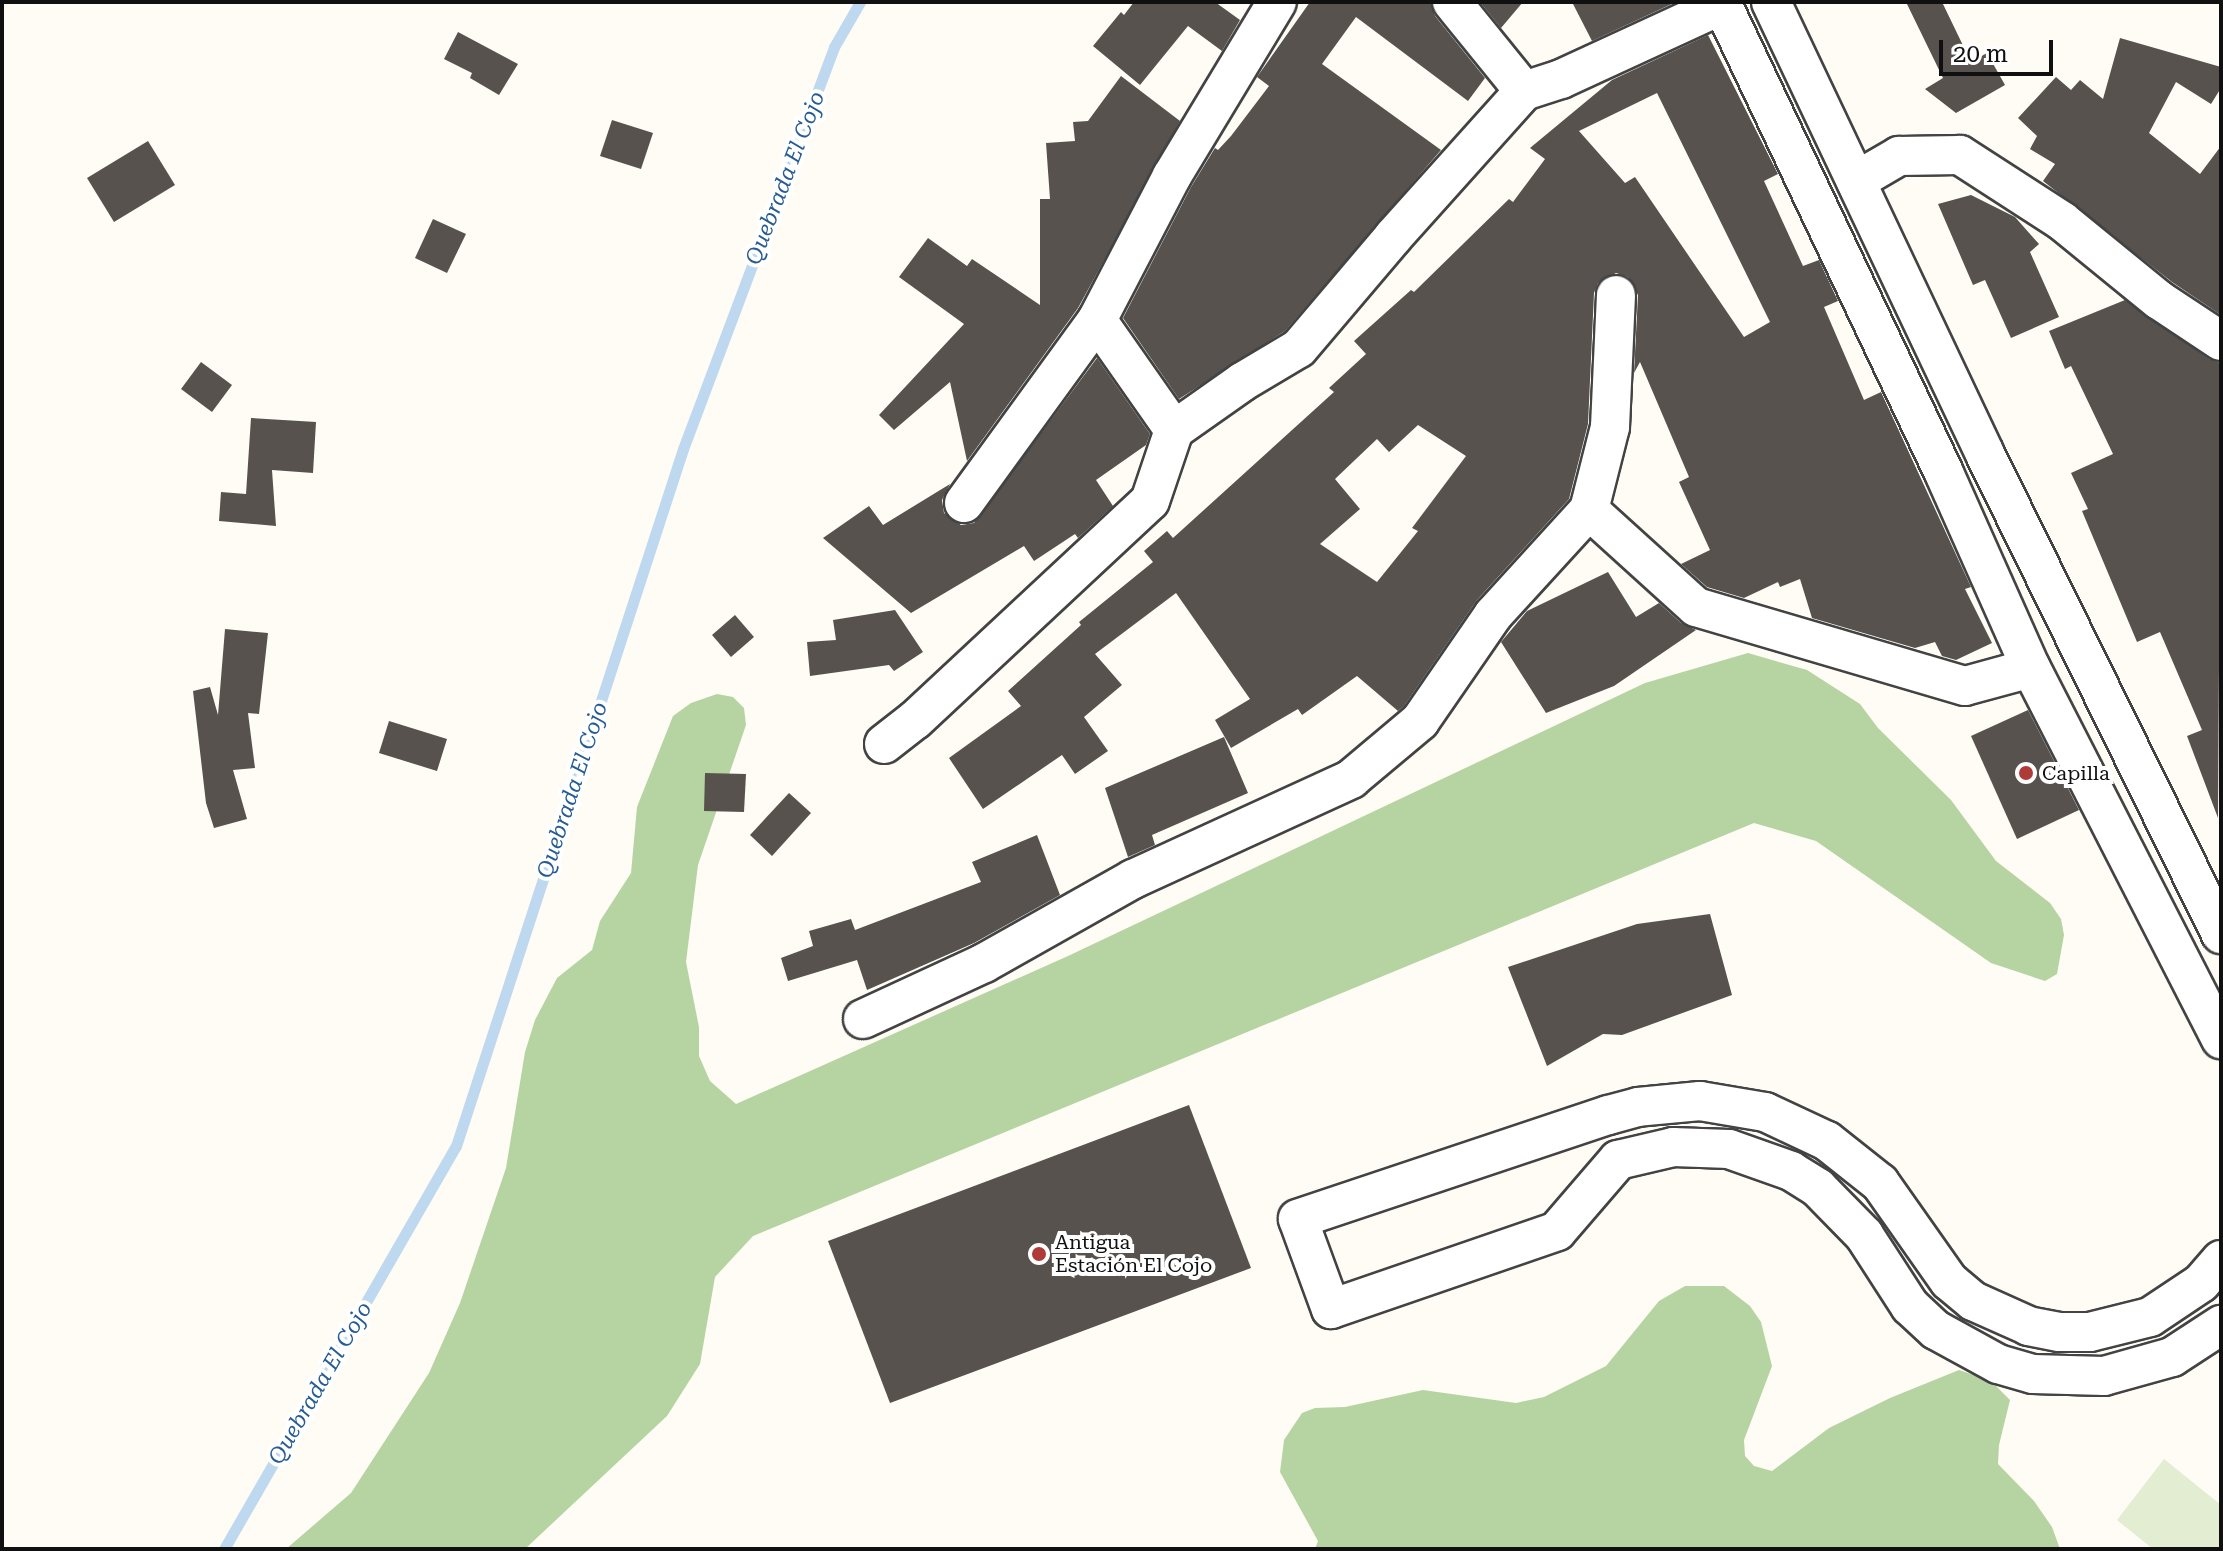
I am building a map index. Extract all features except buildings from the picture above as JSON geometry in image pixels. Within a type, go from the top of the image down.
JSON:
[{"type":"street","points":[[964,503],[1097,320],[1172,176],[1277,2]]},
{"type":"street","points":[[1452,2],[1524,91]]},
{"type":"street","points":[[1771,2],[1985,454],[2221,934]]},
{"type":"street","points":[[884,744],[915,720],[1150,501],[1174,430],[1299,348],[1524,91],[1561,79],[1721,3],[1944,473],[2031,668],[2221,1039]]},
{"type":"street","points":[[1856,181],[1899,156],[1960,155],[2062,221],[2159,300],[2221,341]]},
{"type":"street","points":[[863,1019],[984,963],[1133,879],[1351,779],[1420,721],[1493,615],[1589,510],[1610,427],[1616,295]]},
{"type":"street","points":[[1097,320],[1174,430]]},
{"type":"street","points":[[1589,510],[1696,607],[1965,686],[2031,668]]},
{"type":"street","points":[[2221,1260],[2201,1283],[2150,1317],[2090,1332],[2059,1332],[2029,1326],[1986,1308],[1949,1281],[1880,1183],[1827,1141],[1765,1112],[1700,1101],[1638,1107],[1608,1115],[1298,1219],[1331,1309],[1557,1231],[1618,1160],[1673,1147],[1729,1149],[1791,1171],[1818,1188],[1864,1235],[1910,1306],[1936,1330],[1998,1364],[2033,1374],[2104,1376],[2172,1357],[2221,1325]]},
{"type":"green space","points":[[1748,653],[1807,670],[1860,704],[1878,728],[1951,800],[1996,861],[2050,903],[2061,919],[2064,935],[2057,974],[2045,981],[1991,963],[1816,841],[1754,823],[753,1236],[715,1277],[700,1364],[667,1416],[525,1549],[286,1549],[351,1493],[429,1373],[460,1303],[506,1168],[525,1052],[535,1020],[557,978],[592,950],[600,921],[631,873],[637,807],[673,716],[691,703],[717,694],[733,697],[744,708],[746,725],[698,865],[686,962],[699,1027],[699,1056],[710,1081],[736,1104],[1068,956],[1645,683]]},
{"type":"green space","points":[[1685,1286],[1724,1286],[1750,1306],[1761,1322],[1772,1366],[1744,1440],[1745,1456],[1754,1466],[1772,1471],[1829,1428],[1890,1398],[1959,1370],[1991,1381],[2010,1400],[1999,1445],[1998,1464],[2034,1501],[2052,1527],[2060,1549],[1315,1549],[1318,1541],[1280,1472],[1284,1440],[1302,1413],[1315,1408],[1345,1407],[1423,1390],[1516,1403],[1544,1397],[1606,1366],[1659,1301]]},
{"type":"green space","points":[[2164,1459],[2221,1505],[2221,1549],[2153,1549],[2117,1520]]},
{"type":"waterway","name":"Quebrada El Cojo","points":[[224,1549],[456,1146],[683,449],[834,47],[860,2]]},
{"type":"place","name":"Capilla","points":[[2026,773]]},
{"type":"place","name":"Antigua Estación El Cojo","points":[[1039,1254]]}]
